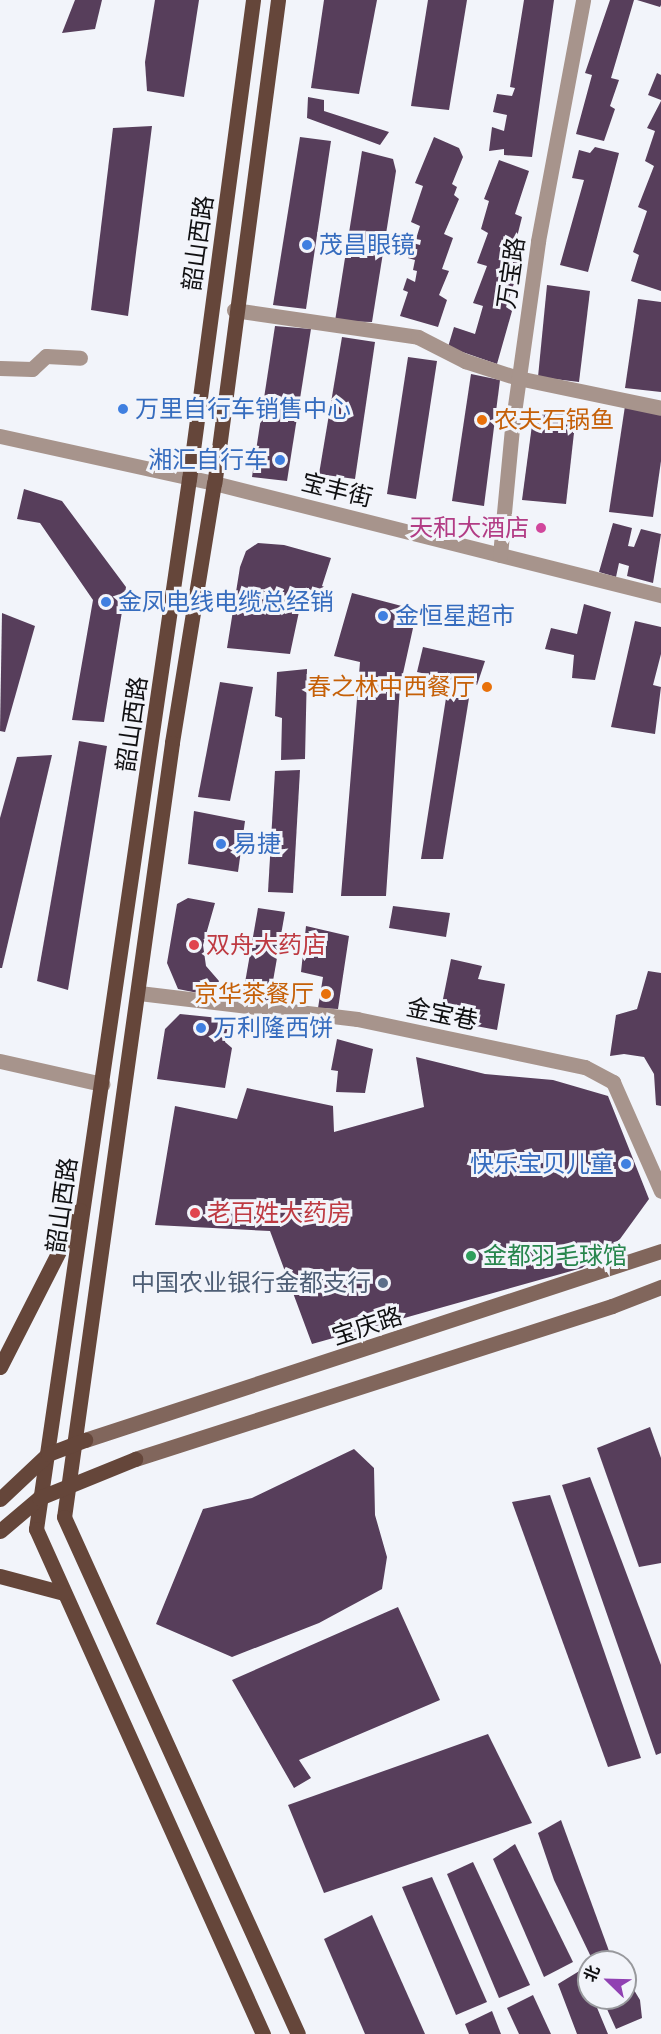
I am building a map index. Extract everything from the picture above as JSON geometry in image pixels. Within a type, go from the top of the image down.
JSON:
[{"type":"main road","name":"韶山西路","points":[[253,0],[189,479],[36,1528],[263,2034]]},
{"type":"main road","name":"韶山西路","points":[[278,0],[234,310],[214,483],[172,743],[79,1442],[63,1517],[298,2034]]},
{"type":"main road","points":[[0,1366],[85,1199]]},
{"type":"main road","points":[[0,1499],[48,1454],[79,1442]]},
{"type":"main road","points":[[6,1526],[39,1498],[135,1459]]},
{"type":"main road","points":[[0,1576],[64,1593]]},
{"type":"street","name":"万宝路","points":[[500,555],[519,378],[538,241],[583,0]]},
{"type":"street","points":[[234,310],[418,337],[465,361],[519,378],[661,408]]},
{"type":"street","points":[[0,368],[16,372],[32,369],[46,356],[80,358]]},
{"type":"street","name":"宝丰街","points":[[0,436],[214,483],[661,595]]},
{"type":"street","name":"金宝巷","points":[[139,993],[357,1019],[585,1067],[613,1082],[661,1191]]},
{"type":"street","points":[[0,1061],[102,1084]]},
{"type":"street","name":"宝庆路","points":[[79,1442],[661,1251]]},
{"type":"street","points":[[135,1459],[661,1287]]},
{"type":"building","points":[[75,0],[102,0],[95,29],[62,33]]},
{"type":"building","points":[[155,0],[199,0],[184,97],[147,91],[145,62]]},
{"type":"building","points":[[324,0],[377,0],[359,94],[311,88]]},
{"type":"building","points":[[428,0],[467,0],[449,110],[411,106]]},
{"type":"building","points":[[524,0],[554,0],[532,157],[504,155],[504,149],[489,151],[492,127],[504,131],[507,115],[493,112],[497,94],[512,96],[515,88],[510,87]]},
{"type":"building","points":[[610,0],[634,0],[611,78],[619,80],[610,106],[615,109],[604,141],[576,134],[592,75],[585,73]]},
{"type":"building","points":[[637,0],[661,0],[661,5],[660,7]]},
{"type":"building","points":[[657,73],[661,75],[661,100],[648,95]]},
{"type":"building","points":[[308,97],[324,100],[324,111],[389,132],[380,145],[307,118]]},
{"type":"building","points":[[661,101],[661,291],[631,281],[639,255],[633,252],[647,211],[638,207],[654,166],[645,161],[655,131],[647,128]]},
{"type":"building","points":[[152,126],[128,316],[91,310],[113,128]]},
{"type":"building","points":[[300,137],[331,141],[306,309],[273,305]]},
{"type":"building","points":[[434,137],[459,148],[463,157],[452,184],[457,187],[454,195],[459,199],[444,234],[453,238],[442,269],[449,271],[439,295],[447,300],[438,327],[400,316],[408,292],[403,290],[407,278],[415,282],[417,271],[413,270],[415,260],[408,258],[413,243],[420,245],[421,240],[416,239],[420,226],[411,222],[423,186],[415,183]]},
{"type":"building","points":[[595,147],[619,153],[588,272],[560,265],[584,180],[572,178],[579,150],[590,153]]},
{"type":"building","points":[[362,151],[393,159],[396,171],[372,322],[335,321]]},
{"type":"building","points":[[499,160],[529,171],[515,214],[522,217],[514,249],[525,251],[506,307],[512,311],[497,364],[448,347],[454,327],[475,334],[483,306],[473,303],[487,266],[477,263],[488,233],[481,229],[489,201],[484,199]]},
{"type":"building","points":[[547,285],[590,291],[579,382],[538,377]]},
{"type":"building","points":[[638,299],[661,302],[661,392],[625,388]]},
{"type":"building","points":[[275,326],[311,329],[287,481],[252,477]]},
{"type":"building","points":[[342,337],[375,342],[355,479],[319,474]]},
{"type":"building","points":[[408,357],[437,361],[416,499],[387,494]]},
{"type":"building","points":[[471,374],[500,380],[484,506],[452,501]]},
{"type":"building","points":[[625,406],[661,411],[661,461],[653,517],[609,512]]},
{"type":"building","points":[[534,410],[576,415],[566,504],[522,500]]},
{"type":"building","points":[[24,489],[62,501],[126,587],[104,722],[72,720],[93,600],[40,523],[17,519]]},
{"type":"building","points":[[613,523],[632,528],[628,546],[634,547],[641,529],[661,534],[653,583],[627,576],[629,566],[619,563],[616,577],[599,572]]},
{"type":"building","points":[[258,543],[284,545],[331,558],[322,586],[333,591],[326,612],[300,607],[290,654],[227,648],[240,567],[246,551]]},
{"type":"building","points":[[352,593],[417,610],[400,687],[386,896],[341,896],[360,662],[334,656]]},
{"type":"building","points":[[584,604],[611,612],[595,680],[572,678],[574,655],[545,649],[551,628],[577,634]]},
{"type":"building","points":[[2,613],[35,626],[5,732],[0,731]]},
{"type":"building","points":[[635,621],[661,627],[661,654],[653,685],[661,687],[655,734],[611,727]]},
{"type":"building","points":[[423,647],[485,661],[477,685],[417,672]]},
{"type":"building","points":[[307,669],[305,759],[281,760],[282,718],[275,716],[277,672]]},
{"type":"building","points":[[220,682],[253,687],[230,801],[198,797]]},
{"type":"building","points":[[446,698],[469,698],[443,859],[421,859]]},
{"type":"building","points":[[79,741],[107,746],[68,990],[37,981]]},
{"type":"building","points":[[52,755],[2,968],[0,968],[0,818],[17,757]]},
{"type":"building","points":[[300,770],[293,893],[268,892],[275,771]]},
{"type":"building","points":[[194,811],[245,821],[238,872],[188,864]]},
{"type":"building","points":[[188,898],[215,903],[203,945],[206,966],[219,981],[213,996],[178,989],[167,963],[177,904]]},
{"type":"building","points":[[393,906],[450,913],[446,937],[389,928]]},
{"type":"building","points":[[258,908],[285,912],[269,1004],[242,1000]]},
{"type":"building","points":[[306,926],[349,936],[338,1009],[318,1008],[323,977],[301,972]]},
{"type":"building","points":[[451,959],[482,966],[478,979],[505,984],[497,1030],[439,1019]]},
{"type":"building","points":[[648,971],[661,973],[661,1106],[656,1105],[654,1074],[644,1057],[624,1054],[610,1056],[616,1015],[637,1009]]},
{"type":"building","points":[[180,1014],[229,1019],[225,1042],[232,1048],[225,1088],[157,1079],[165,1029]]},
{"type":"building","points":[[337,1039],[373,1049],[365,1093],[336,1092],[338,1071],[331,1070]]},
{"type":"building","points":[[416,1057],[485,1074],[553,1080],[608,1096],[649,1199],[620,1239],[582,1268],[312,1344],[270,1231],[155,1225],[175,1106],[237,1119],[247,1088],[333,1106],[334,1132],[424,1107]]},
{"type":"building","points":[[650,1427],[661,1458],[661,1563],[639,1567],[597,1448]]},
{"type":"building","points":[[354,1449],[374,1468],[375,1515],[387,1557],[382,1589],[319,1623],[232,1657],[156,1624],[203,1509],[252,1498]]},
{"type":"building","points":[[590,1477],[661,1665],[661,1753],[656,1755],[562,1485]]},
{"type":"building","points":[[550,1495],[641,1758],[608,1767],[512,1502]]},
{"type":"building","points":[[398,1607],[440,1700],[299,1760],[311,1778],[294,1788],[232,1680]]},
{"type":"building","points":[[488,1734],[532,1823],[324,1893],[288,1805]]},
{"type":"building","points":[[561,1820],[609,1950],[588,1950],[554,1880],[538,1833]]},
{"type":"building","points":[[515,1844],[573,1962],[544,1977],[493,1859]]},
{"type":"building","points":[[473,1862],[530,1985],[499,1998],[447,1874]]},
{"type":"building","points":[[432,1877],[487,2002],[456,2015],[402,1887]]},
{"type":"building","points":[[372,1915],[425,2034],[365,2034],[324,1939]]},
{"type":"building","points":[[577,1972],[577,2010],[598,2010],[608,2034],[577,2034],[558,1984]]},
{"type":"building","points":[[533,1995],[551,2034],[519,2034],[507,2008]]},
{"type":"building","points":[[637,1995],[640,2000],[642,2018],[616,2029],[607,2010],[637,2010]]},
{"type":"building","points":[[492,2011],[501,2034],[469,2034],[465,2024]]},
{"type":"place","name":"茂昌眼镜","points":[[307,245]]},
{"type":"place","name":"万里自行车销售中心","points":[[123,409]]},
{"type":"place","name":"农夫石锅鱼","points":[[482,420]]},
{"type":"place","name":"湘汇自行车","points":[[280,460]]},
{"type":"place","name":"天和大酒店","points":[[541,528]]},
{"type":"place","name":"金凤电线电缆总经销","points":[[106,602]]},
{"type":"place","name":"金恒星超市","points":[[383,616]]},
{"type":"place","name":"春之林中西餐厅","points":[[487,687]]},
{"type":"place","name":"易捷","points":[[221,844]]},
{"type":"place","name":"双舟大药店","points":[[194,945]]},
{"type":"place","name":"京华茶餐厅","points":[[326,994]]},
{"type":"place","name":"万利隆西饼","points":[[201,1028]]},
{"type":"place","name":"快乐宝贝儿童","points":[[626,1164]]},
{"type":"place","name":"老百姓大药房","points":[[195,1213]]},
{"type":"place","name":"金都羽毛球馆","points":[[471,1256]]},
{"type":"place","name":"中国农业银行金都支行","points":[[383,1283]]}]
